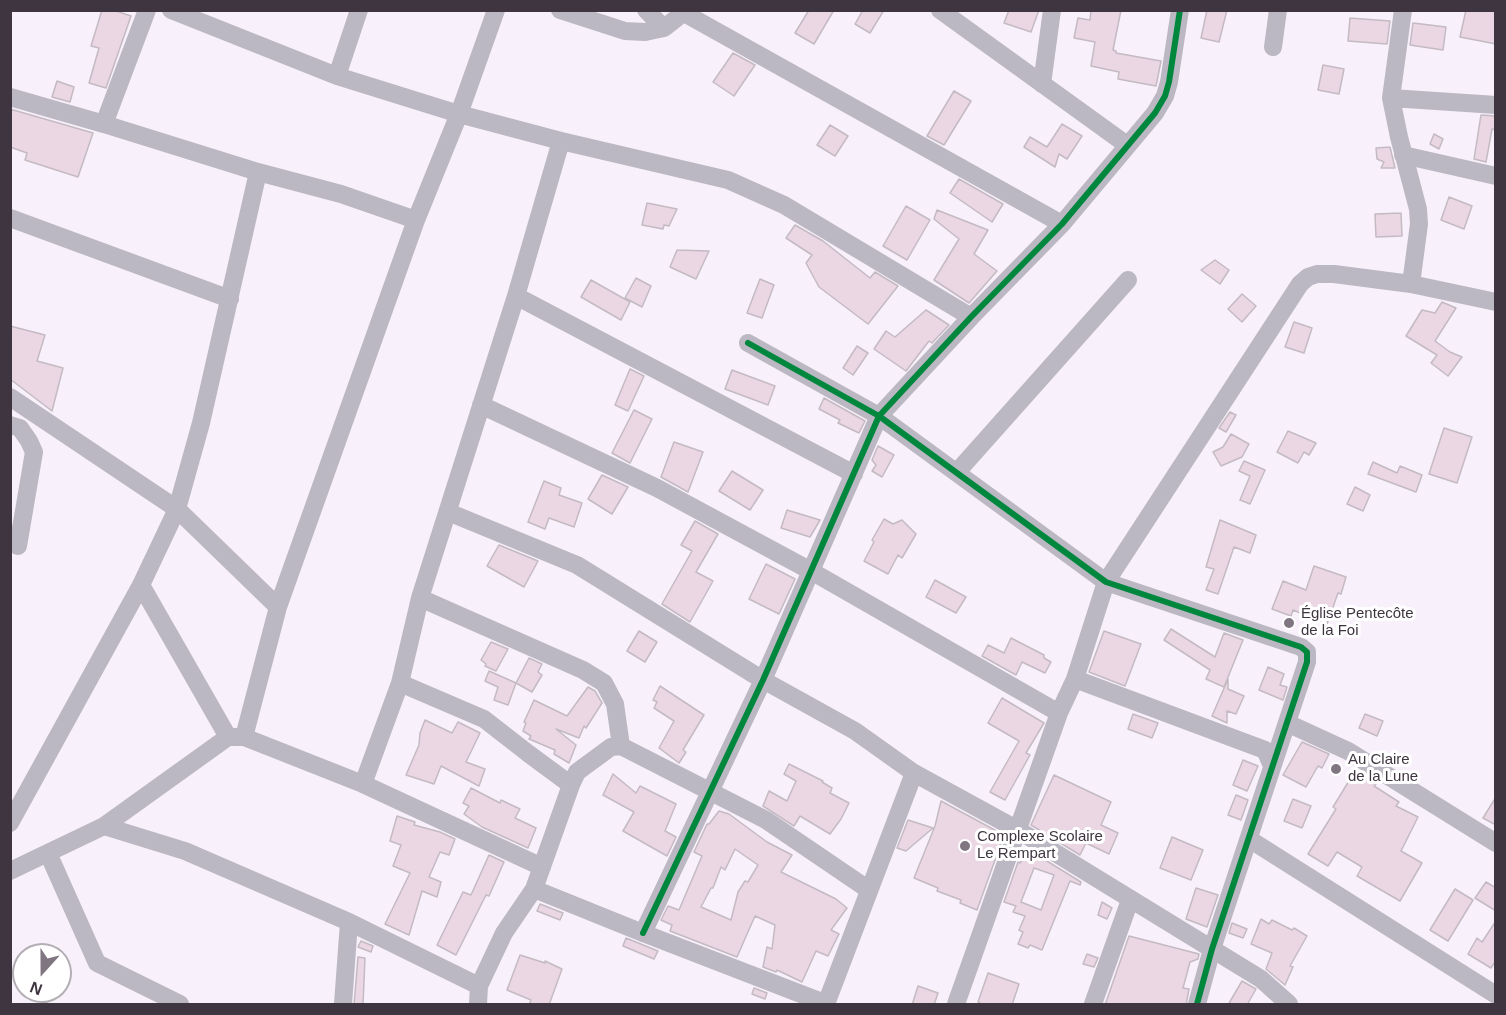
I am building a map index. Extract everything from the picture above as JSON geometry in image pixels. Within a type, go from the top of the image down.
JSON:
[{"type":"street","points":[[104,124],[147,10]]},
{"type":"street","points":[[171,10],[337,76],[459,114],[561,141],[728,180],[784,205],[971,317]]},
{"type":"street","points":[[337,76],[359,10]]},
{"type":"street","points":[[10,871],[104,826],[236,737],[278,607],[416,220],[459,114],[496,10]]},
{"type":"street","points":[[560,10],[625,31],[645,32],[664,28],[686,12],[1062,225]]},
{"type":"street","points":[[646,10],[664,28]]},
{"type":"street","points":[[1042,84],[1052,10]]},
{"type":"street","points":[[643,933],[763,680],[879,416],[971,317],[1062,225],[1155,113],[1165,96],[1169,82],[1180,10]]},
{"type":"street","points":[[1273,48],[1278,10]]},
{"type":"street","points":[[1404,10],[1391,98],[1403,155],[1418,209],[1419,224],[1411,284]]},
{"type":"street","points":[[948,13],[1127,146]]},
{"type":"street","points":[[10,97],[258,172],[341,194],[416,220]]},
{"type":"street","points":[[1391,98],[1496,105]]},
{"type":"street","points":[[363,784],[400,683],[420,598],[516,296],[561,141]]},
{"type":"street","points":[[1403,155],[1496,176]]},
{"type":"street","points":[[10,823],[141,585],[177,510],[201,423],[258,172]]},
{"type":"street","points":[[10,218],[230,300]]},
{"type":"street","points":[[956,1005],[1059,713],[1075,679],[1106,582],[1300,284],[1308,277],[1317,274],[1334,274],[1411,284],[1496,302]]},
{"type":"street","points":[[957,472],[1128,280]]},
{"type":"street","points":[[516,296],[854,474]]},
{"type":"street","points":[[748,343],[879,416],[1106,582],[1301,647],[1306,652],[1307,662],[1212,949],[1197,1005]]},
{"type":"street","points":[[10,397],[177,510],[278,607]]},
{"type":"street","points":[[481,405],[657,488],[810,571],[1059,713]]},
{"type":"street","points":[[10,425],[20,428],[30,441],[34,452],[18,546]]},
{"type":"street","points":[[448,512],[576,565],[763,680],[855,730],[914,773],[1018,830],[1261,979],[1289,1005]]},
{"type":"street","points":[[141,585],[236,737],[363,784],[542,867]]},
{"type":"street","points":[[420,598],[582,670],[604,683],[615,704],[621,746]]},
{"type":"street","points":[[1075,679],[1265,750],[1272,766]]},
{"type":"street","points":[[400,683],[484,718],[519,747],[571,784]]},
{"type":"street","points":[[1287,723],[1348,750],[1496,843]]},
{"type":"street","points":[[104,826],[185,851],[349,922],[480,999],[504,933],[534,889],[577,772],[611,747],[621,746],[766,820],[869,890]]},
{"type":"street","points":[[534,889],[827,1004],[914,773]]},
{"type":"street","points":[[1249,839],[1496,995]]},
{"type":"street","points":[[48,853],[97,963],[180,1005]]},
{"type":"street","points":[[1093,1005],[1130,900]]},
{"type":"street","points":[[343,1005],[349,922]]},
{"type":"building","points":[[102,10],[113,10],[131,16],[106,88],[89,83],[99,48],[91,46]]},
{"type":"building","points":[[809,10],[834,10],[814,44],[795,33]]},
{"type":"building","points":[[863,10],[884,10],[870,33],[855,24]]},
{"type":"building","points":[[1009,10],[1039,10],[1031,32],[1004,23]]},
{"type":"building","points":[[1091,10],[1121,10],[1113,50],[1116,53],[1161,61],[1156,86],[1118,79],[1119,72],[1091,66],[1095,42],[1074,38],[1078,18],[1090,20]]},
{"type":"building","points":[[1207,10],[1227,10],[1219,42],[1201,38]]},
{"type":"building","points":[[1466,10],[1496,10],[1496,44],[1460,37]]},
{"type":"building","points":[[1350,18],[1390,21],[1387,44],[1348,41]]},
{"type":"building","points":[[1413,23],[1446,27],[1443,50],[1410,45]]},
{"type":"building","points":[[733,53],[755,65],[734,96],[713,82]]},
{"type":"building","points":[[1323,65],[1344,69],[1339,94],[1318,90]]},
{"type":"building","points":[[57,81],[74,87],[70,102],[52,97]]},
{"type":"building","points":[[954,91],[971,101],[944,145],[927,136]]},
{"type":"building","points":[[10,109],[93,133],[78,177],[25,160],[27,153],[10,147]]},
{"type":"building","points":[[1481,115],[1496,116],[1496,130],[1492,129],[1486,162],[1474,159]]},
{"type":"building","points":[[1062,124],[1082,136],[1067,159],[1059,154],[1055,167],[1024,147],[1030,137],[1047,147]]},
{"type":"building","points":[[830,125],[848,136],[835,156],[817,145]]},
{"type":"building","points":[[1434,134],[1443,139],[1439,149],[1430,144]]},
{"type":"building","points":[[1390,147],[1395,168],[1381,168],[1384,162],[1377,159],[1376,148]]},
{"type":"building","points":[[959,179],[1003,204],[992,222],[950,193]]},
{"type":"building","points":[[1449,197],[1472,206],[1464,229],[1441,220]]},
{"type":"building","points":[[647,203],[677,209],[669,226],[664,225],[663,229],[642,225]]},
{"type":"building","points":[[906,206],[930,220],[907,260],[883,246]]},
{"type":"building","points":[[937,210],[988,230],[974,254],[997,271],[969,303],[934,280],[959,239],[934,219]]},
{"type":"building","points":[[1401,213],[1402,236],[1376,237],[1375,214]]},
{"type":"building","points":[[795,225],[823,241],[870,278],[875,272],[898,286],[868,324],[819,287],[806,263],[812,255],[786,238]]},
{"type":"building","points":[[677,250],[709,251],[696,279],[670,267]]},
{"type":"building","points":[[1215,260],[1229,270],[1220,284],[1201,270]]},
{"type":"building","points":[[636,278],[651,286],[642,307],[625,298]]},
{"type":"building","points":[[760,279],[774,285],[762,318],[747,313]]},
{"type":"building","points":[[591,280],[630,302],[621,320],[581,297]]},
{"type":"building","points":[[1242,294],[1256,306],[1242,322],[1228,309]]},
{"type":"building","points":[[1442,302],[1456,308],[1435,341],[1450,352],[1462,357],[1448,376],[1431,363],[1437,355],[1406,336],[1422,310],[1435,313]]},
{"type":"building","points":[[926,310],[949,325],[932,343],[929,341],[906,371],[874,349],[886,331],[895,337]]},
{"type":"building","points":[[1294,322],[1312,328],[1304,353],[1285,347]]},
{"type":"building","points":[[10,326],[45,335],[37,361],[63,368],[52,411],[10,379]]},
{"type":"building","points":[[857,346],[868,353],[853,375],[843,368]]},
{"type":"building","points":[[630,369],[644,376],[628,411],[615,405]]},
{"type":"building","points":[[732,370],[775,386],[768,405],[725,389]]},
{"type":"building","points":[[824,398],[865,421],[859,433],[838,423],[840,420],[819,409]]},
{"type":"building","points":[[634,410],[652,419],[630,463],[612,453]]},
{"type":"building","points":[[1230,412],[1236,415],[1226,432],[1219,428]]},
{"type":"building","points":[[1444,428],[1472,437],[1457,483],[1429,474]]},
{"type":"building","points":[[1288,431],[1316,443],[1309,455],[1304,452],[1298,463],[1277,452]]},
{"type":"building","points":[[1231,434],[1249,444],[1242,457],[1221,466],[1213,452],[1223,447]]},
{"type":"building","points":[[674,442],[703,452],[688,492],[661,477]]},
{"type":"building","points":[[878,446],[894,455],[882,477],[872,471],[876,465],[872,460]]},
{"type":"building","points":[[1244,461],[1265,470],[1250,504],[1240,500],[1250,476],[1239,471]]},
{"type":"building","points":[[1373,462],[1397,473],[1400,466],[1422,475],[1416,492],[1368,474]]},
{"type":"building","points":[[732,471],[763,490],[750,510],[719,491]]},
{"type":"building","points":[[602,475],[628,487],[612,514],[588,499]]},
{"type":"building","points":[[544,481],[561,488],[559,495],[582,503],[574,527],[549,518],[545,529],[528,522]]},
{"type":"building","points":[[1355,487],[1370,495],[1363,511],[1347,504]]},
{"type":"building","points":[[787,510],[820,520],[810,537],[781,528]]},
{"type":"building","points":[[884,519],[893,524],[902,520],[916,534],[902,558],[898,555],[888,574],[864,561],[874,542],[872,540]]},
{"type":"building","points":[[1220,520],[1256,535],[1250,553],[1234,547],[1218,594],[1206,590],[1214,569],[1206,567]]},
{"type":"building","points":[[695,521],[718,534],[696,572],[713,581],[690,622],[662,604],[692,551],[681,545]]},
{"type":"building","points":[[499,545],[538,561],[524,587],[487,566]]},
{"type":"building","points":[[766,564],[795,579],[779,614],[749,599]]},
{"type":"building","points":[[1314,566],[1346,577],[1327,624],[1293,610],[1291,616],[1272,609],[1283,581],[1306,590]]},
{"type":"building","points":[[935,580],[966,597],[956,613],[926,597]]},
{"type":"building","points":[[1171,629],[1215,657],[1224,633],[1243,640],[1224,687],[1206,679],[1210,670],[1164,640]]},
{"type":"building","points":[[639,631],[657,642],[645,662],[627,651]]},
{"type":"building","points":[[1104,631],[1141,644],[1125,686],[1089,672]]},
{"type":"building","points":[[1011,638],[1044,655],[1044,658],[1051,662],[1045,673],[1022,662],[1016,675],[982,656],[988,645],[1004,653]]},
{"type":"building","points":[[491,642],[508,649],[496,671],[485,666],[486,664],[481,660]]},
{"type":"building","points":[[529,658],[542,664],[538,672],[542,675],[532,692],[516,683]]},
{"type":"building","points":[[1268,667],[1284,674],[1280,685],[1287,687],[1283,700],[1259,690]]},
{"type":"building","points":[[489,671],[516,683],[508,705],[494,700],[498,687],[485,681]]},
{"type":"building","points":[[1228,679],[1228,689],[1244,696],[1236,714],[1227,711],[1227,723],[1212,716]]},
{"type":"building","points":[[660,686],[704,715],[683,750],[686,752],[679,763],[659,748],[674,721],[654,708],[657,702],[653,700]]},
{"type":"building","points":[[588,687],[595,691],[602,703],[586,728],[584,726],[579,738],[556,729],[576,745],[569,763],[554,754],[555,750],[529,739],[531,736],[523,731],[526,723],[524,722],[534,700],[567,716]]},
{"type":"building","points":[[1002,698],[1044,723],[1026,753],[1030,755],[1005,800],[990,792],[1019,741],[988,723]]},
{"type":"building","points":[[1133,714],[1158,723],[1152,738],[1128,729]]},
{"type":"building","points":[[1365,714],[1383,721],[1377,736],[1359,728]]},
{"type":"building","points":[[425,720],[452,733],[458,722],[480,733],[466,762],[485,769],[479,786],[441,766],[434,784],[406,775],[419,745],[420,733]]},
{"type":"building","points":[[1302,742],[1329,754],[1322,768],[1318,766],[1306,787],[1283,775]]},
{"type":"building","points":[[1243,760],[1258,766],[1247,791],[1233,785]]},
{"type":"building","points":[[789,764],[823,781],[832,788],[830,793],[849,803],[830,834],[800,816],[794,826],[763,806],[769,791],[787,801],[796,781],[784,774]]},
{"type":"building","points":[[1355,771],[1399,802],[1396,806],[1418,817],[1401,851],[1422,863],[1400,901],[1357,876],[1362,867],[1337,852],[1328,866],[1308,854],[1336,809],[1333,807]]},
{"type":"building","points":[[613,774],[636,793],[640,786],[676,804],[665,831],[676,837],[667,856],[623,831],[634,812],[603,795]]},
{"type":"building","points":[[1054,775],[1111,802],[1101,825],[1118,833],[1109,854],[1086,843],[1080,855],[1031,825]]},
{"type":"building","points":[[471,788],[500,803],[501,800],[520,809],[515,818],[536,828],[528,848],[482,827],[464,814],[469,806],[463,803]]},
{"type":"building","points":[[1236,795],[1248,800],[1241,820],[1228,815]]},
{"type":"building","points":[[1496,797],[1496,825],[1483,818]]},
{"type":"building","points":[[1293,799],[1311,806],[1302,828],[1284,821]]},
{"type":"building","points":[[941,801],[1004,835],[977,910],[960,903],[961,900],[937,891],[938,888],[914,878],[935,826]]},
{"type":"building","points":[[719,811],[729,814],[767,842],[792,855],[781,872],[836,899],[847,908],[831,930],[839,934],[828,956],[816,951],[802,982],[777,970],[776,972],[763,967],[767,947],[772,949],[775,925],[755,916],[737,957],[670,931],[672,925],[661,920],[668,906],[679,910],[702,856],[694,852]],"holes":[[[735,849],[758,865],[748,882],[745,881],[738,892],[731,920],[701,907],[713,888],[721,867],[725,870]]]},
{"type":"building","points":[[397,816],[415,822],[414,825],[455,839],[449,855],[440,852],[429,877],[441,882],[437,897],[422,891],[409,935],[385,924],[410,873],[393,866],[401,845],[390,841]]},
{"type":"building","points":[[908,820],[933,828],[906,851],[897,848]]},
{"type":"building","points":[[1172,837],[1203,850],[1191,880],[1160,868]]},
{"type":"building","points":[[1029,850],[1081,882],[1080,885],[1070,881],[1042,950],[1030,945],[1028,948],[1018,944],[1023,932],[1019,930],[1025,916],[1013,912],[1016,906],[1004,902],[1018,862],[1020,863]],"holes":[[[1034,868],[1054,875],[1041,910],[1021,902]]]},
{"type":"building","points":[[489,855],[504,862],[489,896],[486,895],[456,955],[437,945],[463,892],[471,895]]},
{"type":"building","points":[[1486,882],[1496,888],[1496,911],[1475,898]]},
{"type":"building","points":[[1196,888],[1218,895],[1207,927],[1186,919]]},
{"type":"building","points":[[1455,889],[1473,900],[1448,941],[1430,930]]},
{"type":"building","points":[[1102,902],[1112,908],[1107,919],[1098,915]]},
{"type":"building","points":[[540,904],[563,913],[560,920],[537,911]]},
{"type":"building","points":[[1261,919],[1269,924],[1272,920],[1292,930],[1294,928],[1307,936],[1290,966],[1293,967],[1285,985],[1266,969],[1272,953],[1251,944]]},
{"type":"building","points":[[1496,921],[1496,960],[1491,968],[1468,954],[1477,938],[1482,942]]},
{"type":"building","points":[[1232,923],[1247,929],[1243,938],[1229,933]]},
{"type":"building","points":[[1129,936],[1199,954],[1198,959],[1190,962],[1183,988],[1189,989],[1186,1005],[1105,1005]]},
{"type":"building","points":[[626,938],[658,951],[654,959],[623,946]]},
{"type":"building","points":[[361,941],[373,946],[371,952],[358,947]]},
{"type":"building","points":[[1087,954],[1098,958],[1094,967],[1083,964]]},
{"type":"building","points":[[520,955],[545,963],[545,961],[562,969],[549,1005],[529,1005],[531,1000],[507,990]]},
{"type":"building","points":[[358,957],[365,958],[363,1005],[354,1005]]},
{"type":"building","points":[[988,973],[1019,984],[1012,1005],[983,1005],[978,1002]]},
{"type":"building","points":[[1242,981],[1256,989],[1247,1005],[1228,1005]]},
{"type":"building","points":[[918,986],[938,993],[934,1005],[912,1005]]},
{"type":"building","points":[[754,988],[767,993],[765,999],[752,994]]},
{"type":"cycle path","points":[[643,933],[763,680],[879,416],[1062,224],[1155,113],[1165,96],[1169,82],[1180,10]]},
{"type":"cycle path","points":[[748,343],[879,416],[1106,582],[1301,647],[1307,652],[1307,662],[1212,949],[1197,1004]]},
{"type":"place","name":"Église Pentecôte de la Foi","points":[[1289,623]]},
{"type":"place","name":"Au Claire de la Lune","points":[[1336,769]]},
{"type":"place","name":"Complexe Scolaire Le Rempart","points":[[965,846]]}]
